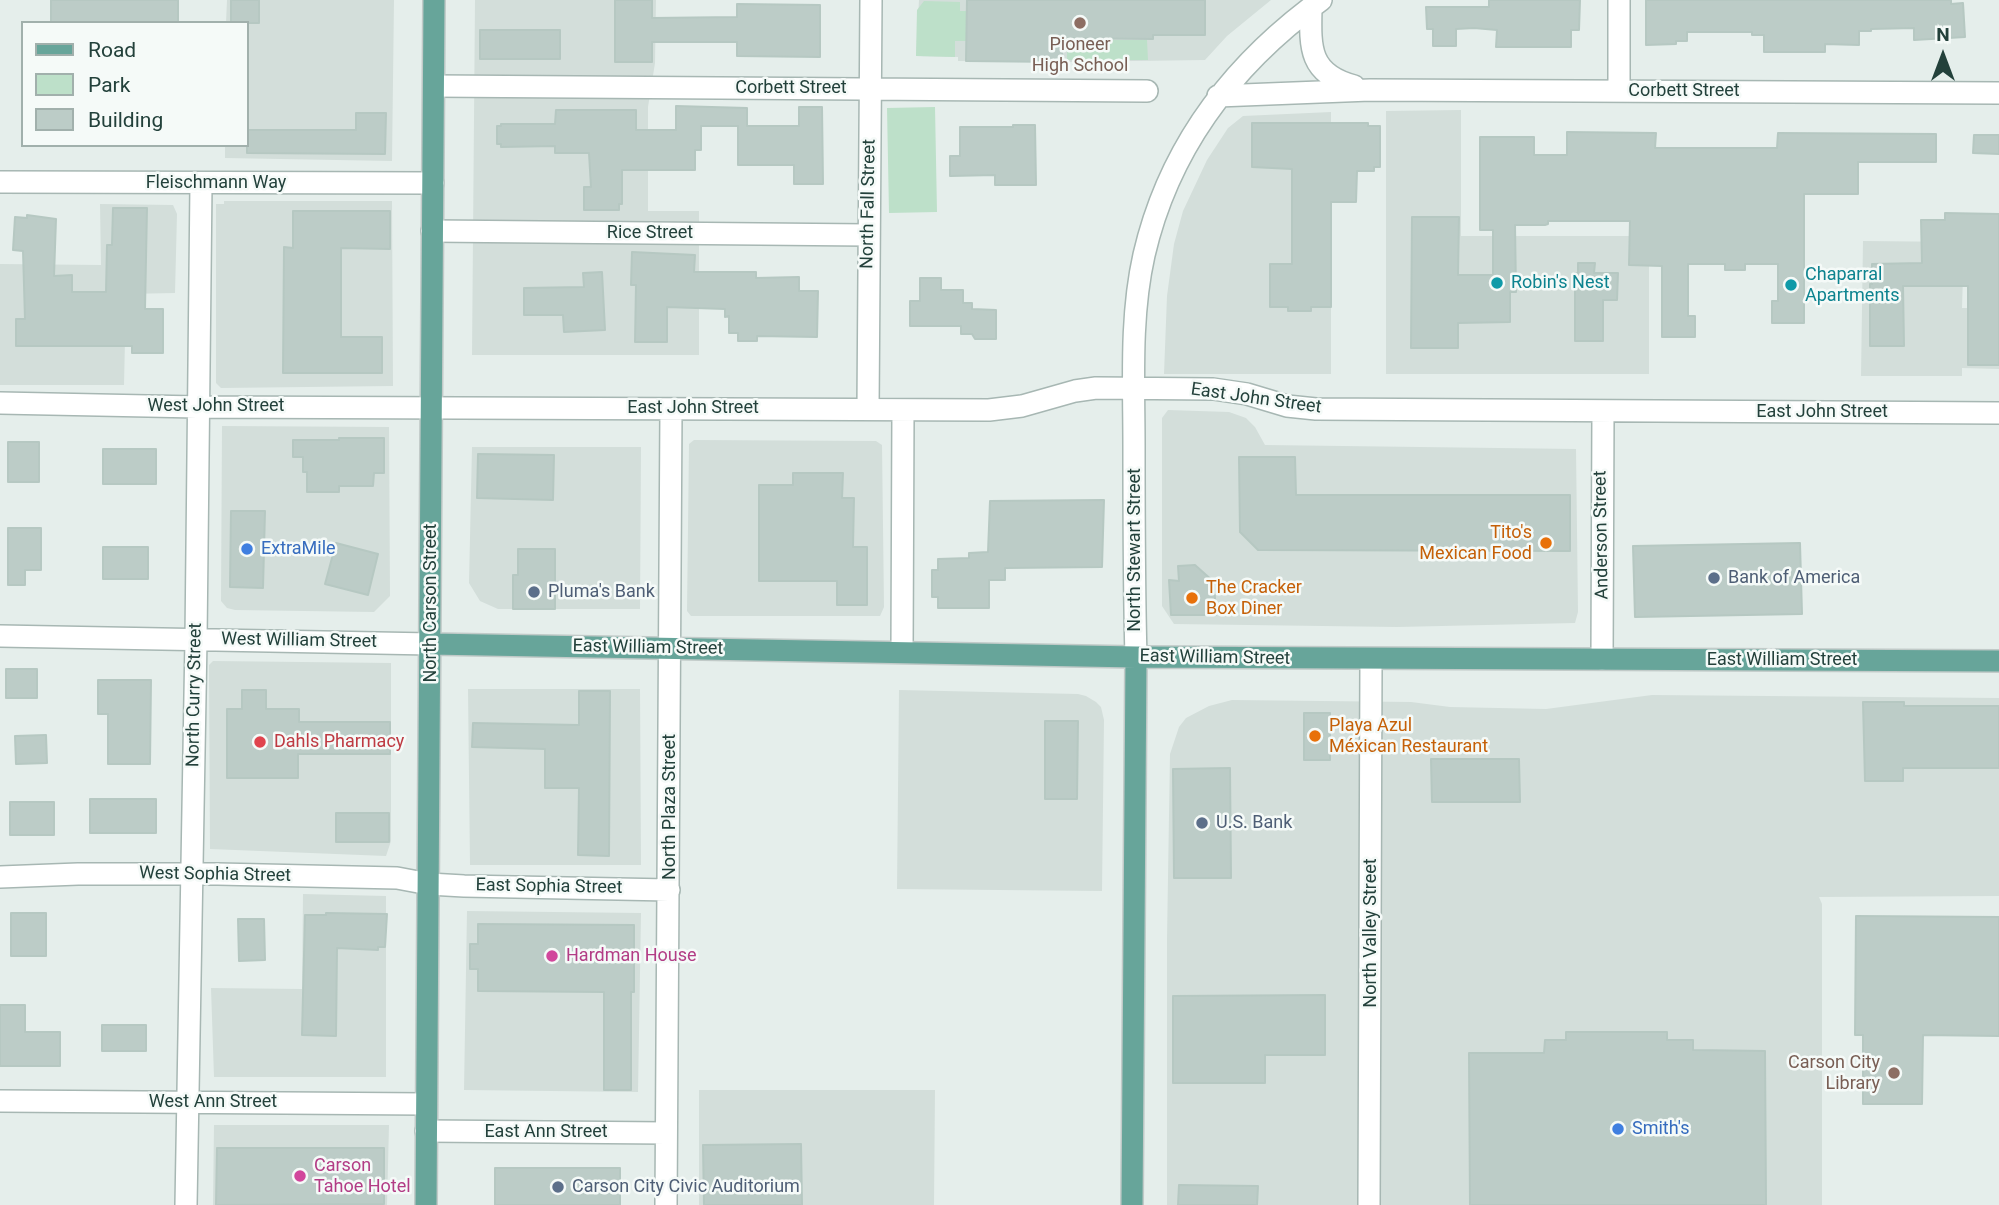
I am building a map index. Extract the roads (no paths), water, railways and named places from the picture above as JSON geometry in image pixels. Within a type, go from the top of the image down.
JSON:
[{"type":"main road","name":"North Carson Street","points":[[426,1205],[434,0]]},
{"type":"main road","name":"East William Street","points":[[431,644],[1371,660],[1999,661]]},
{"type":"main road","name":"North Stewart Street","points":[[1132,1205],[1136,657]]},
{"type":"street","name":"North Fall Street","points":[[868,409],[871,0]]},
{"type":"street","points":[[1619,0],[1619,91]]},
{"type":"street","name":"Corbett Street","points":[[1316,4],[1311,48],[1320,67],[1337,81],[1370,90]]},
{"type":"street","name":"North Stewart Street","points":[[1136,657],[1134,388],[1138,298],[1144,257],[1156,211],[1176,165],[1218,96],[1262,48],[1316,4]]},
{"type":"street","name":"Corbett Street","points":[[434,86],[1147,91]]},
{"type":"street","name":"Corbett Street","points":[[1218,96],[1370,90],[1999,93]]},
{"type":"street","name":"Fleischmann Way","points":[[0,182],[433,183]]},
{"type":"street","name":"North Curry Street","points":[[186,1205],[201,184]]},
{"type":"street","name":"Rice Street","points":[[432,231],[868,235]]},
{"type":"street","name":"East John Street","points":[[432,407],[989,410],[1022,406],[1083,389],[1134,388],[1213,389],[1247,394],[1287,406],[1316,409],[1999,413]]},
{"type":"street","name":"West John Street","points":[[0,403],[197,407],[432,407]]},
{"type":"street","name":"North Plaza Street","points":[[666,1205],[671,408]]},
{"type":"street","points":[[902,652],[903,410]]},
{"type":"street","name":"Anderson Street","points":[[1602,659],[1603,411]]},
{"type":"street","name":"West William Street","points":[[0,636],[431,644]]},
{"type":"street","name":"North Valley Street","points":[[1368,1205],[1371,660]]},
{"type":"street","name":"West Sophia Street","points":[[0,877],[191,874],[397,878],[429,884]]},
{"type":"street","name":"East Sophia Street","points":[[429,884],[670,890]]},
{"type":"street","name":"West Ann Street","points":[[0,1101],[426,1104]]},
{"type":"street","name":"East Ann Street","points":[[426,1131],[666,1133]]},
{"type":"place","name":"Pioneer High School","points":[[1080,23]]},
{"type":"place","name":"Robin's Nest","points":[[1497,283]]},
{"type":"place","name":"Chaparral Apartments","points":[[1791,285]]},
{"type":"place","name":"Tito's Mexican Food","points":[[1546,543]]},
{"type":"place","name":"ExtraMile","points":[[247,549]]},
{"type":"place","name":"Bank of America","points":[[1714,578]]},
{"type":"place","name":"Pluma's Bank","points":[[534,592]]},
{"type":"place","name":"The Cracker Box Diner","points":[[1192,598]]},
{"type":"place","name":"Playa Azul Méxican Restaurant","points":[[1315,736]]},
{"type":"place","name":"Dahls Pharmacy","points":[[260,742]]},
{"type":"place","name":"U.S. Bank","points":[[1202,823]]},
{"type":"place","name":"Hardman House","points":[[552,956]]},
{"type":"place","name":"Carson City Library","points":[[1894,1073]]},
{"type":"place","name":"Smith's","points":[[1618,1129]]},
{"type":"place","name":"Carson Tahoe Hotel","points":[[300,1176]]},
{"type":"place","name":"Carson City Civic Auditorium","points":[[558,1187]]}]
